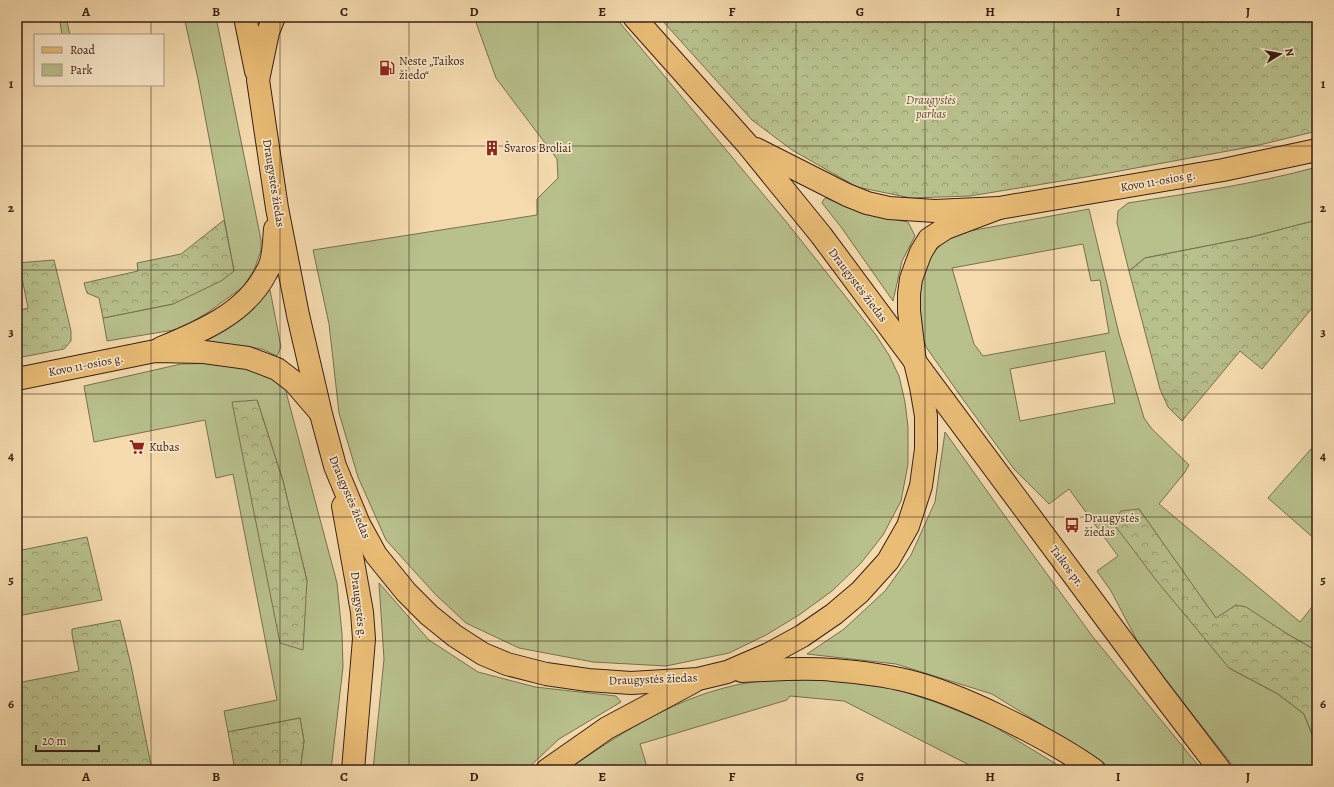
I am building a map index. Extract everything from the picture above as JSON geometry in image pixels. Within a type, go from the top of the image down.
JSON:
[{"type":"main road","points":[[245,17],[258,80]]},
{"type":"main road","name":"Draugystės žiedas","points":[[274,17],[268,32],[258,80],[277,208],[298,315],[321,414],[335,466],[359,524],[376,554],[406,592],[429,615],[455,636],[483,654],[507,664],[546,674],[588,680],[631,683],[698,679],[727,672],[769,654],[802,636],[828,618],[860,592],[888,561],[908,526],[921,486],[926,449],[926,416],[915,362],[821,235],[748,144],[634,17]]},
{"type":"main road","name":"Kovo 11-osios g.","points":[[748,144],[847,195],[867,203],[889,208],[935,211],[999,208],[1223,170],[1317,150]]},
{"type":"main road","name":"Kovo 11-osios g.","points":[[17,379],[155,351],[198,332],[224,317],[252,294],[262,282],[271,263],[277,208]]},
{"type":"main road","name":"Kovo 11-osios g.","points":[[915,362],[908,311],[908,294],[911,278],[921,252],[929,239],[946,228],[999,208]]},
{"type":"main road","name":"Kovo 11-osios g.","points":[[155,351],[204,352],[248,358],[277,369],[294,382],[321,414]]},
{"type":"main road","name":"Taikos pr.","points":[[915,362],[1220,770]]},
{"type":"main road","name":"Draugystės g.","points":[[335,466],[361,606],[364,639],[353,770]]},
{"type":"main road","points":[[727,672],[787,669],[832,670],[908,681],[942,691],[1029,730],[1094,770]]},
{"type":"main road","points":[[547,770],[606,728],[698,679]]},
{"type":"green space","points":[[56,17],[66,17],[70,34],[62,34],[60,22]]},
{"type":"green space","points":[[184,17],[216,17],[261,240],[261,250],[254,270],[243,287],[207,313],[180,329],[107,341],[103,318],[173,304],[234,271],[198,79]]},
{"type":"green space","points":[[474,17],[615,17],[788,224],[876,335],[889,355],[899,376],[905,402],[908,427],[908,464],[901,501],[883,535],[861,563],[832,591],[799,615],[766,635],[729,653],[666,666],[593,662],[519,648],[466,623],[435,594],[386,540],[358,477],[339,413],[329,324],[313,250],[537,215],[537,199],[558,178],[557,159],[496,78]]},
{"type":"green space","name":"Draugystės parkas","points":[[659,17],[1317,17],[1317,131],[1255,146],[1098,175],[970,196],[911,198],[857,187],[792,150],[752,120]]},
{"type":"green space","points":[[1317,167],[1317,220],[1252,237],[1145,258],[1129,271],[1117,223],[1118,211],[1128,203],[1247,183]]},
{"type":"green space","points":[[826,198],[866,213],[908,222],[915,236],[902,261],[893,301],[841,227],[822,203]]},
{"type":"green space","points":[[1089,209],[1119,334],[1144,418],[1152,429],[1189,465],[1159,504],[1300,622],[1317,601],[1317,651],[1236,605],[1216,619],[1139,509],[1229,668],[1278,694],[1304,714],[1313,737],[1317,770],[1236,770],[1141,648],[1111,591],[1097,571],[1118,556],[1069,489],[1049,504],[1014,469],[926,347],[918,320],[919,288],[931,255],[949,237],[964,232]],"holes":[[[1083,244],[1091,281],[1100,280],[1109,333],[983,356],[974,344],[952,268]],[[1105,351],[1115,403],[1020,421],[1010,369]]]},
{"type":"green space","points":[[224,220],[234,271],[221,281],[173,304],[103,318],[99,298],[87,293],[84,283],[138,271],[137,263],[181,254]]},
{"type":"green space","points":[[1317,220],[1317,302],[1262,369],[1240,351],[1182,421],[1168,407],[1160,389],[1129,271],[1145,258],[1252,237]]},
{"type":"green space","points":[[54,260],[71,331],[71,341],[64,349],[17,358],[17,311],[28,308],[21,273],[17,273],[17,263]]},
{"type":"green space","points":[[270,290],[281,347],[277,356],[262,349],[208,342],[205,338],[241,318]]},
{"type":"green space","points":[[227,363],[257,367],[285,388],[337,583],[342,634],[343,667],[331,770],[300,770],[304,741],[300,718],[228,732],[224,711],[277,700],[233,474],[216,478],[205,420],[94,442],[84,386],[181,364]],"holes":[[[257,400],[283,481],[307,581]]]},
{"type":"green space","points":[[257,400],[283,481],[307,581],[303,650],[280,643],[232,402]]},
{"type":"green space","points":[[945,432],[1093,637],[1202,770],[1115,770],[992,694],[896,664],[807,654],[844,629],[885,591],[911,555],[935,502]]},
{"type":"green space","points":[[1311,449],[1317,455],[1317,541],[1268,498]]},
{"type":"green space","points":[[1139,509],[1216,618],[1236,605],[1246,607],[1317,651],[1317,766],[1313,737],[1304,714],[1278,694],[1229,668],[1156,580],[1113,523],[1121,511]]},
{"type":"green space","points":[[87,537],[102,600],[17,616],[17,551]]},
{"type":"green space","points":[[379,583],[429,640],[478,672],[535,687],[616,696],[621,702],[559,739],[526,770],[373,770],[384,659]]},
{"type":"green space","points":[[120,620],[131,665],[152,770],[17,770],[17,683],[79,671],[72,629]]},
{"type":"green space","points":[[805,679],[852,681],[899,690],[938,703],[990,724],[1066,770],[979,770],[844,701],[790,696],[787,700],[640,744],[648,770],[567,770],[646,720],[688,700],[709,692],[741,684]]},
{"type":"green space","points":[[300,718],[304,741],[300,770],[235,770],[228,732]]},
{"type":"place","name":"Neste „Taikos žiedo“","points":[[387,68]]},
{"type":"place","name":"Švaros Broliai","points":[[492,148]]},
{"type":"place","name":"Kubas","points":[[137,447]]},
{"type":"place","name":"Draugystės žiedas","points":[[1072,525]]}]
